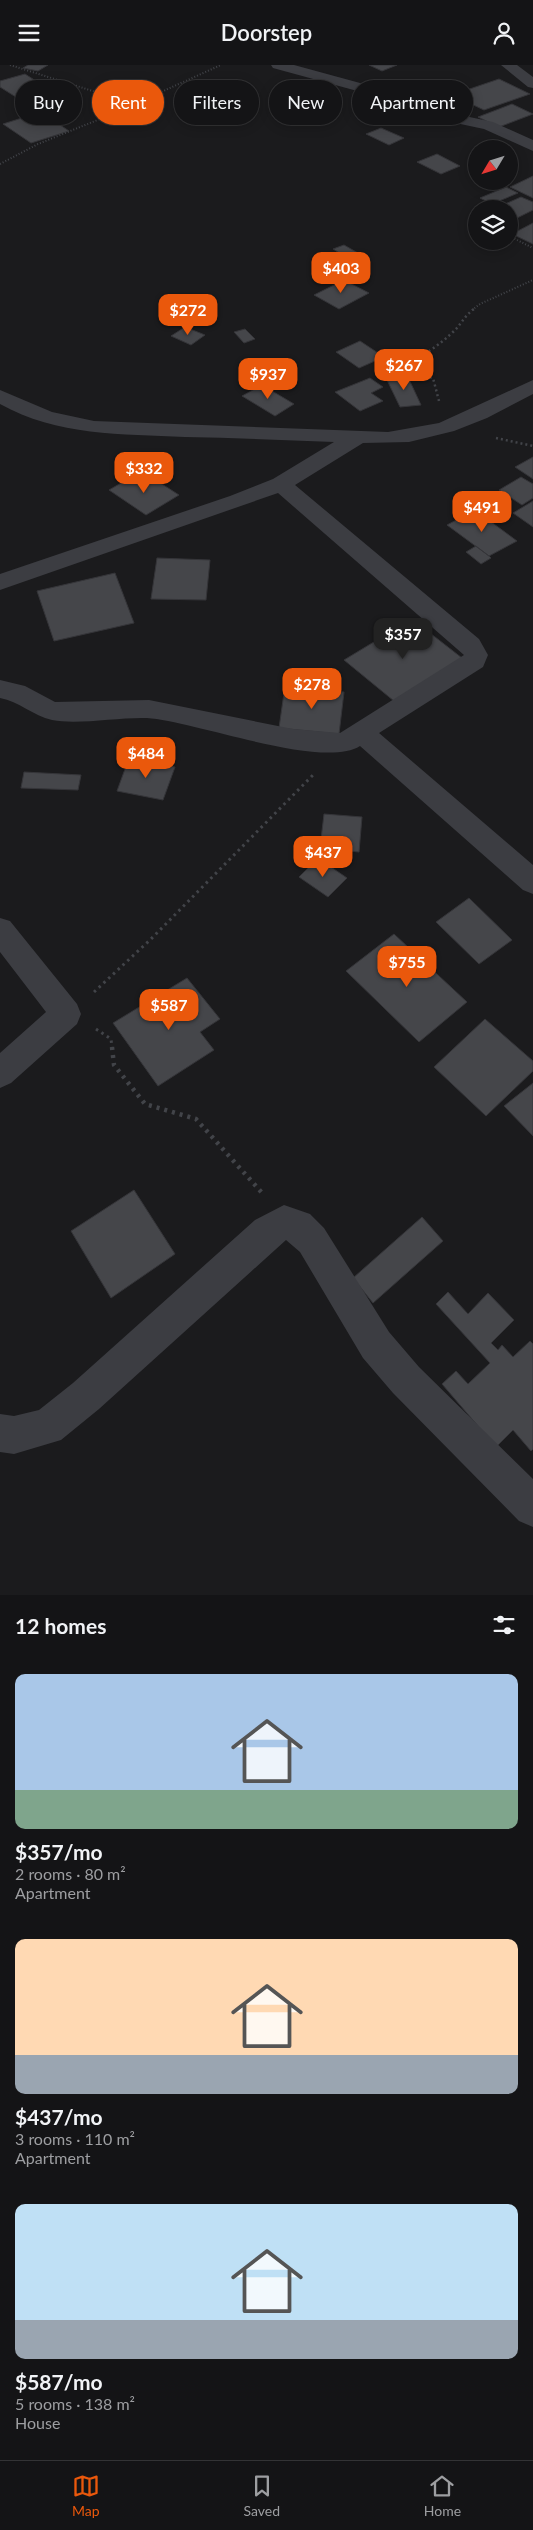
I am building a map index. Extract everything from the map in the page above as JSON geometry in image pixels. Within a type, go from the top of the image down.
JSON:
[{"type":"street","points":[[278,65],[410,101],[456,119],[488,125],[533,146]]},
{"type":"street","points":[[508,65],[533,83]]},
{"type":"street","points":[[0,397],[21,408],[54,421],[94,427],[360,437],[411,436],[452,427],[533,386]]},
{"type":"street","points":[[0,583],[229,505],[281,484],[326,454],[360,437]]},
{"type":"street","points":[[0,689],[18,692],[46,710],[149,709],[293,739],[353,738],[474,661],[476,655],[470,645],[363,556],[281,484]]},
{"type":"street","points":[[353,738],[533,882]]},
{"type":"street","points":[[0,930],[70,1012],[0,1073]]},
{"type":"street","points":[[0,1433],[14,1435],[48,1427],[267,1231],[284,1222],[298,1226],[312,1240],[376,1345],[406,1380],[533,1507]]},
{"type":"path","points":[[10,65],[92,91]]},
{"type":"path","points":[[164,91],[221,65]]},
{"type":"path","points":[[0,164],[38,144],[92,122]]},
{"type":"path","points":[[518,241],[533,247]]},
{"type":"path","points":[[411,436],[439,403],[433,378],[393,370],[428,353],[455,330],[464,316],[480,303],[533,280]]},
{"type":"path","points":[[284,1222],[257,1187],[196,1119],[145,1104],[114,1065],[111,1039],[70,1012],[151,939],[353,738]]},
{"type":"building","points":[[28,65],[48,65],[38,71],[23,68]]},
{"type":"building","points":[[369,65],[397,65],[382,71]]},
{"type":"building","points":[[25,74],[34,80],[15,80],[15,96],[0,87],[0,81]]},
{"type":"building","points":[[499,79],[530,94],[484,110],[473,105],[473,88]]},
{"type":"building","points":[[512,104],[533,114],[499,127],[478,117]]},
{"type":"building","points":[[15,120],[15,125],[60,125],[69,131],[31,143],[3,124]]},
{"type":"building","points":[[381,128],[404,138],[389,145],[366,134]]},
{"type":"building","points":[[437,154],[460,166],[441,174],[417,162]]},
{"type":"building","points":[[533,176],[533,198],[516,190],[518,190],[518,183]]},
{"type":"building","points":[[499,190],[512,190],[518,193],[501,200],[484,200],[480,198]]},
{"type":"building","points":[[521,197],[533,202],[533,210],[518,218],[518,200],[514,200]]},
{"type":"building","points":[[533,223],[533,244],[518,237],[518,231]]},
{"type":"building","points":[[344,245],[365,257],[354,262],[333,249]]},
{"type":"building","points":[[344,280],[369,293],[339,309],[314,295]]},
{"type":"building","points":[[185,327],[205,335],[191,345],[171,336]]},
{"type":"building","points":[[245,329],[255,339],[244,343],[234,332]]},
{"type":"building","points":[[360,341],[384,357],[359,368],[336,352]]},
{"type":"building","points":[[407,375],[421,405],[400,407],[386,378]]},
{"type":"building","points":[[370,378],[383,387],[371,393],[383,401],[360,411],[335,392]]},
{"type":"building","points":[[262,385],[294,404],[275,416],[242,396]]},
{"type":"building","points":[[533,457],[533,479],[515,467]]},
{"type":"building","points":[[135,475],[143,481],[151,477],[179,495],[146,515],[109,490]]},
{"type":"building","points":[[521,477],[533,484],[533,498],[522,505],[499,490]]},
{"type":"building","points":[[533,501],[533,527],[513,513]]},
{"type":"building","points":[[475,510],[517,541],[489,556],[447,525]]},
{"type":"building","points":[[476,546],[491,558],[481,564],[466,552]]},
{"type":"building","points":[[157,558],[210,560],[206,600],[151,599]]},
{"type":"building","points":[[115,573],[134,623],[54,641],[37,591]]},
{"type":"building","points":[[412,619],[462,658],[394,701],[344,660]]},
{"type":"building","points":[[285,686],[344,692],[339,734],[279,728]]},
{"type":"building","points":[[129,758],[175,767],[163,800],[117,791]]},
{"type":"building","points":[[24,772],[81,775],[78,790],[21,788]]},
{"type":"building","points":[[324,814],[362,817],[359,852],[320,848]]},
{"type":"building","points":[[318,858],[347,878],[328,897],[299,877]]},
{"type":"building","points":[[469,898],[512,940],[479,964],[436,922]]},
{"type":"building","points":[[394,934],[467,1002],[419,1042],[346,971]]},
{"type":"building","points":[[187,978],[220,1019],[200,1032],[214,1050],[158,1086],[113,1023]]},
{"type":"building","points":[[485,1019],[533,1061],[533,1071],[486,1116],[434,1067]]},
{"type":"building","points":[[533,1083],[533,1136],[504,1106]]},
{"type":"building","points":[[134,1190],[175,1254],[111,1298],[71,1231]]},
{"type":"building","points":[[422,1217],[443,1241],[373,1303],[353,1278]]},
{"type":"building","points":[[448,1292],[468,1314],[488,1293],[514,1320],[491,1343],[498,1350],[502,1345],[513,1357],[530,1341],[533,1344],[533,1449],[531,1451],[513,1430],[496,1447],[442,1384],[456,1371],[468,1384],[490,1363],[436,1304]]}]
